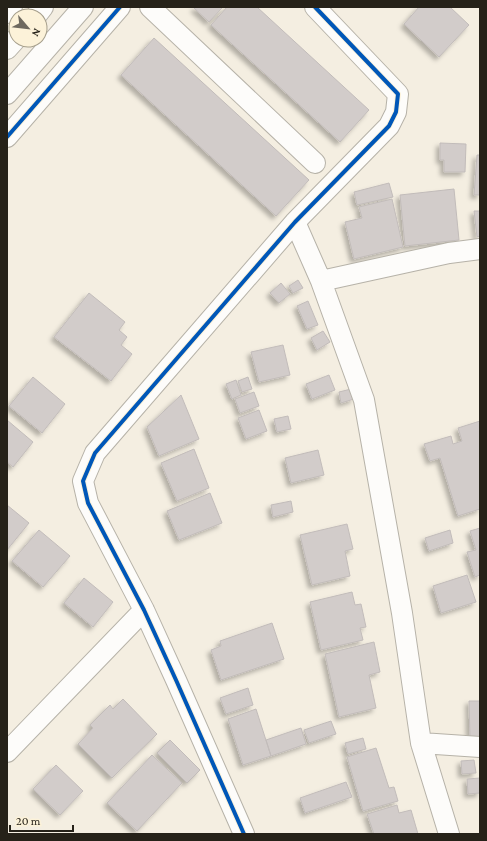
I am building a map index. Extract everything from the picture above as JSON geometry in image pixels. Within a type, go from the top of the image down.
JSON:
[{"type":"street","points":[[7,13],[12,7]]},
{"type":"street","points":[[7,94],[83,7]]},
{"type":"street","points":[[7,137],[120,7]]},
{"type":"street","points":[[150,7],[315,163]]},
{"type":"street","points":[[244,834],[144,610],[88,503],[83,481],[95,453],[295,222],[389,126],[396,112],[398,94],[315,7]]},
{"type":"street","points":[[295,222],[321,281],[364,400],[402,613],[421,743],[449,834]]},
{"type":"street","points":[[321,281],[449,253],[480,249]]},
{"type":"street","points":[[10,743],[144,610]]},
{"type":"street","points":[[421,743],[480,747]]},
{"type":"building","points":[[223,7],[209,22],[194,8]]},
{"type":"building","points":[[227,7],[257,7],[369,110],[340,142],[211,25]]},
{"type":"building","points":[[419,7],[450,7],[469,25],[439,57],[404,24]]},
{"type":"building","points":[[154,38],[309,180],[276,216],[121,75]]},
{"type":"building","points":[[440,143],[466,144],[465,172],[444,172],[444,160],[440,160]]},
{"type":"building","points":[[477,155],[480,155],[480,195],[474,195]]},
{"type":"building","points":[[389,183],[393,197],[357,205],[354,192]]},
{"type":"building","points":[[454,189],[459,240],[405,246],[400,195]]},
{"type":"building","points":[[392,199],[403,247],[354,259],[345,222],[362,218],[359,207]]},
{"type":"building","points":[[474,211],[480,211],[480,236],[477,237]]},
{"type":"building","points":[[298,280],[303,288],[293,293],[289,286]]},
{"type":"building","points":[[281,283],[290,294],[279,303],[270,293]]},
{"type":"building","points":[[89,293],[125,322],[119,330],[127,337],[121,345],[132,354],[111,381],[54,337]]},
{"type":"building","points":[[308,301],[318,325],[307,329],[297,306]]},
{"type":"building","points":[[323,331],[330,342],[317,350],[311,338]]},
{"type":"building","points":[[283,345],[290,375],[259,382],[251,352]]},
{"type":"building","points":[[329,375],[335,390],[312,399],[306,384]]},
{"type":"building","points":[[33,377],[65,404],[42,433],[9,406]]},
{"type":"building","points":[[248,377],[252,389],[242,392],[238,381]]},
{"type":"building","points":[[236,380],[241,395],[232,399],[226,384]]},
{"type":"building","points":[[351,389],[354,399],[341,403],[339,392]]},
{"type":"building","points":[[254,392],[259,406],[240,413],[235,399]]},
{"type":"building","points":[[181,395],[199,439],[159,456],[147,427]]},
{"type":"building","points":[[259,410],[267,431],[246,439],[238,418]]},
{"type":"building","points":[[288,416],[291,429],[277,432],[274,419]]},
{"type":"building","points":[[7,420],[33,442],[13,467],[7,462]]},
{"type":"building","points":[[480,421],[480,509],[458,516],[440,458],[430,461],[424,444],[451,436],[453,444],[462,441],[458,428]]},
{"type":"building","points":[[194,449],[209,488],[177,501],[161,463]]},
{"type":"building","points":[[318,450],[324,475],[291,483],[285,458]]},
{"type":"building","points":[[210,493],[222,523],[179,540],[167,511]]},
{"type":"building","points":[[291,501],[293,512],[273,517],[271,505]]},
{"type":"building","points":[[7,505],[29,523],[7,550]]},
{"type":"building","points":[[347,524],[353,549],[345,551],[350,576],[312,585],[300,535]]},
{"type":"building","points":[[480,528],[480,575],[475,577],[467,552],[476,550],[470,531]]},
{"type":"building","points":[[39,530],[70,556],[43,587],[12,561]]},
{"type":"building","points":[[450,530],[453,543],[429,551],[425,538]]},
{"type":"building","points":[[467,575],[476,602],[441,613],[433,586]]},
{"type":"building","points":[[84,578],[113,602],[93,627],[64,603]]},
{"type":"building","points":[[352,592],[355,605],[361,604],[366,627],[360,628],[363,640],[321,650],[310,602]]},
{"type":"building","points":[[272,623],[284,659],[221,680],[211,650],[221,646],[220,641]]},
{"type":"building","points":[[374,642],[380,672],[369,675],[376,708],[339,717],[325,654]]},
{"type":"building","points":[[248,688],[253,705],[226,714],[220,698]]},
{"type":"building","points":[[123,699],[157,734],[112,778],[78,744],[93,728],[90,725],[110,705],[113,709]]},
{"type":"building","points":[[469,701],[480,701],[480,737],[470,738]]},
{"type":"building","points":[[256,709],[271,756],[243,765],[228,719]]},
{"type":"building","points":[[331,721],[336,734],[309,743],[304,730]]},
{"type":"building","points":[[301,728],[306,744],[271,756],[266,740]]},
{"type":"building","points":[[363,738],[366,749],[348,754],[345,743]]},
{"type":"building","points":[[170,740],[200,770],[187,783],[157,753]]},
{"type":"building","points":[[376,748],[389,788],[394,787],[398,801],[363,811],[347,757]]},
{"type":"building","points":[[152,755],[182,783],[137,831],[107,803]]},
{"type":"building","points":[[474,760],[476,773],[462,774],[461,761]]},
{"type":"building","points":[[56,765],[83,791],[60,815],[33,789]]},
{"type":"building","points":[[480,778],[480,793],[468,794],[467,779]]},
{"type":"building","points":[[346,782],[352,797],[305,813],[300,798]]},
{"type":"building","points":[[397,805],[399,813],[411,810],[418,834],[374,834],[367,814]]},
{"type":"cycle path","points":[[7,137],[120,7]]},
{"type":"cycle path","points":[[244,834],[144,610],[88,503],[83,481],[95,453],[295,222],[389,126],[396,112],[398,94],[315,7]]}]
